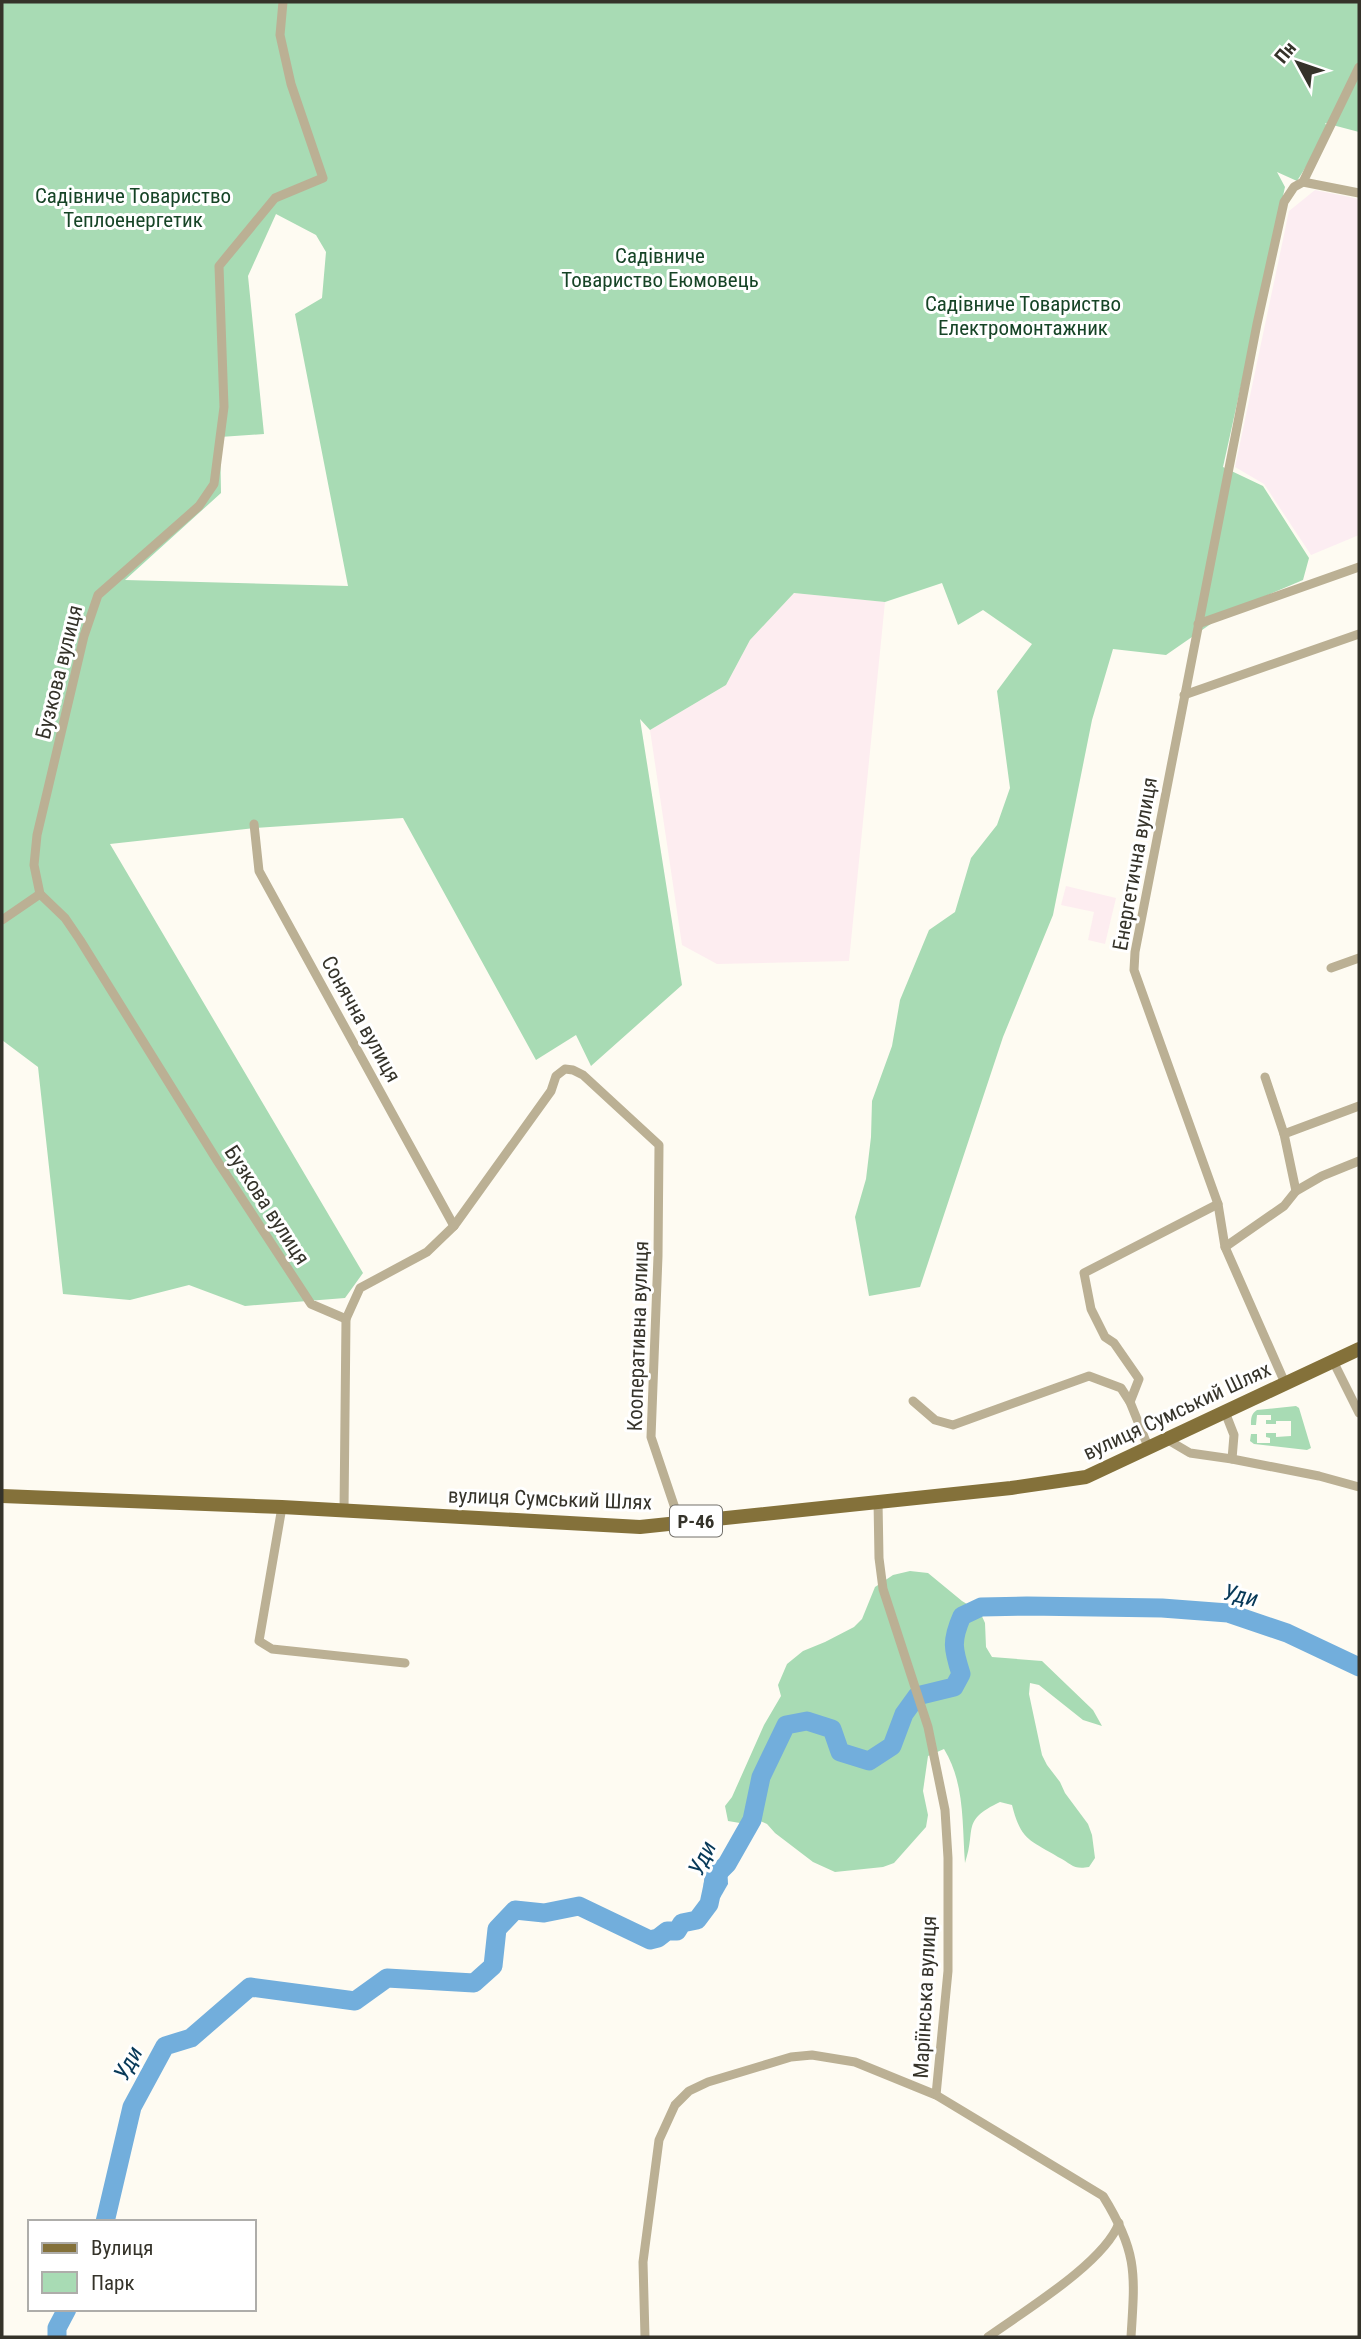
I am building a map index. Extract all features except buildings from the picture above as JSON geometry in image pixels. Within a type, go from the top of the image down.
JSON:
[{"type":"main road","name":"вулиця Сумський Шлях","points":[[2,1496],[282,1507],[640,1527],[1011,1488],[1086,1477],[1359,1349]]},
{"type":"street","name":"Бузкова вулиця","points":[[283,2],[280,35],[291,84],[323,178],[275,198],[219,266],[224,407],[214,484],[199,506],[98,595],[83,636],[37,835],[34,865],[40,894],[65,918],[80,940],[218,1162],[312,1304],[346,1319]]},
{"type":"street","name":"Енергетична вулиця","points":[[1285,1383],[1225,1247],[1218,1204],[1134,970],[1135,952],[1257,324],[1284,202],[1294,187],[1303,181],[1359,67]]},
{"type":"street","points":[[1303,181],[1359,193]]},
{"type":"street","points":[[1198,624],[1359,567]]},
{"type":"street","points":[[1184,695],[1359,634]]},
{"type":"street","name":"Сонячна вулиця","points":[[254,824],[259,871],[454,1226]]},
{"type":"street","points":[[2,920],[40,894]]},
{"type":"street","points":[[1331,968],[1359,958]]},
{"type":"street","name":"Кооперативна вулиця","points":[[454,1226],[551,1091],[556,1076],[565,1069],[583,1075],[659,1145],[658,1255],[650,1437],[680,1523]]},
{"type":"street","points":[[1265,1077],[1284,1134],[1296,1191]]},
{"type":"street","points":[[1284,1134],[1359,1106]]},
{"type":"street","points":[[1225,1247],[1284,1206],[1296,1191],[1322,1176],[1359,1161]]},
{"type":"street","points":[[1130,1402],[1139,1379],[1114,1343],[1105,1337],[1091,1309],[1084,1273],[1218,1204]]},
{"type":"street","points":[[344,1511],[346,1319],[360,1288],[427,1252],[454,1226]]},
{"type":"street","points":[[1333,1361],[1359,1413]]},
{"type":"street","points":[[913,1401],[935,1420],[953,1425],[1089,1376],[1121,1388],[1130,1402],[1149,1449]]},
{"type":"street","points":[[1225,1412],[1234,1435],[1232,1459]]},
{"type":"street","points":[[1168,1440],[1190,1453],[1319,1476],[1359,1487]]},
{"type":"street","name":"Маріїнська вулиця","points":[[878,1501],[881,1577],[928,1727],[945,1810],[948,1858],[947,1971],[936,2095],[1103,2196],[1119,2223],[1132,2256],[1135,2285],[1131,2337]]},
{"type":"street","points":[[282,1507],[259,1641],[272,1649],[405,1663]]},
{"type":"street","points":[[645,2337],[643,2262],[659,2140],[681,2097],[708,2081],[791,2057],[812,2055],[855,2062],[936,2095]]},
{"type":"street","points":[[988,2337],[1088,2264],[1110,2241],[1119,2223]]},
{"type":"shaded area","points":[[1315,190],[1359,199],[1359,535],[1311,555],[1264,484],[1235,467],[1289,211]]},
{"type":"shaded area","points":[[794,593],[885,602],[849,961],[717,964],[682,945],[650,730],[726,685],[750,640]]},
{"type":"shaded area","points":[[1066,886],[1116,898],[1105,944],[1088,940],[1094,912],[1061,905]]},
{"type":"green space","points":[[2,2],[1359,2],[1359,132],[1325,123],[1329,130],[1297,181],[1277,172],[1285,187],[1223,467],[1263,486],[1309,558],[1303,580],[1228,612],[1166,655],[1113,649],[1092,720],[1053,915],[1003,1037],[920,1287],[869,1296],[855,1217],[866,1179],[872,1101],[892,1046],[900,1000],[929,930],[955,912],[971,858],[997,825],[1010,788],[997,691],[1032,644],[983,610],[958,625],[942,583],[885,602],[794,593],[750,640],[726,685],[650,730],[640,719],[682,985],[591,1066],[576,1035],[536,1060],[403,818],[255,828],[110,844],[363,1273],[345,1298],[245,1306],[189,1285],[130,1300],[63,1294],[38,1067],[2,1040]],"holes":[[[276,214],[316,235],[326,252],[322,298],[295,314],[348,586],[125,580],[221,493],[220,437],[264,434],[248,276]]]},
{"type":"green space","points":[[1296,1406],[1299,1408],[1311,1448],[1307,1450],[1254,1444],[1250,1441],[1251,1434],[1257,1434],[1257,1443],[1270,1443],[1266,1433],[1276,1433],[1276,1437],[1291,1436],[1291,1421],[1266,1424],[1266,1420],[1271,1420],[1271,1415],[1257,1415],[1256,1425],[1251,1425],[1251,1418],[1257,1410]]},
{"type":"green space","points":[[910,1571],[928,1573],[980,1612],[985,1623],[986,1647],[992,1657],[1042,1661],[1093,1710],[1102,1726],[1083,1720],[1039,1685],[1030,1683],[1029,1694],[1042,1755],[1088,1824],[1092,1835],[1095,1858],[1089,1867],[1073,1866],[1034,1843],[1023,1833],[1012,1805],[1000,1802],[979,1815],[975,1821],[965,1863],[959,1790],[951,1762],[944,1749],[928,1756],[923,1791],[928,1815],[926,1827],[894,1863],[883,1867],[835,1872],[813,1862],[767,1824],[758,1820],[740,1823],[728,1821],[725,1806],[732,1797],[764,1725],[781,1696],[778,1685],[787,1664],[803,1651],[854,1627],[862,1619],[875,1587],[893,1575]]},
{"type":"water","points":[[722,1861],[727,1864],[728,1884],[720,1898],[715,1899],[705,1895],[704,1879],[712,1867]]},
{"type":"waterway","name":"Уди","points":[[105,2220],[132,2107],[165,2046],[191,2038],[250,1987],[355,2001],[387,1978],[474,1983],[493,1966],[497,1929],[515,1910],[544,1913],[579,1906],[650,1940],[667,1931],[677,1931],[682,1923],[697,1920],[709,1904],[715,1876],[727,1864],[752,1820],[761,1777],[786,1725],[807,1721],[832,1729],[840,1752],[869,1761],[892,1746],[904,1714],[917,1696],[954,1687],[961,1674],[954,1645],[958,1625],[962,1616],[981,1607],[1162,1608],[1228,1613],[1287,1633],[1359,1667]]},
{"type":"waterway","name":"Уди","points":[[57,2337],[57,2328],[66,2311]]},
{"type":"park label","name":"Садівниче Товариство Теплоенергетик","points":[[133,208]]},
{"type":"park label","name":"Садівниче Товариство Еюмовець","points":[[660,268]]},
{"type":"park label","name":"Садівниче Товариство Електромонтажник","points":[[1023,316]]}]
